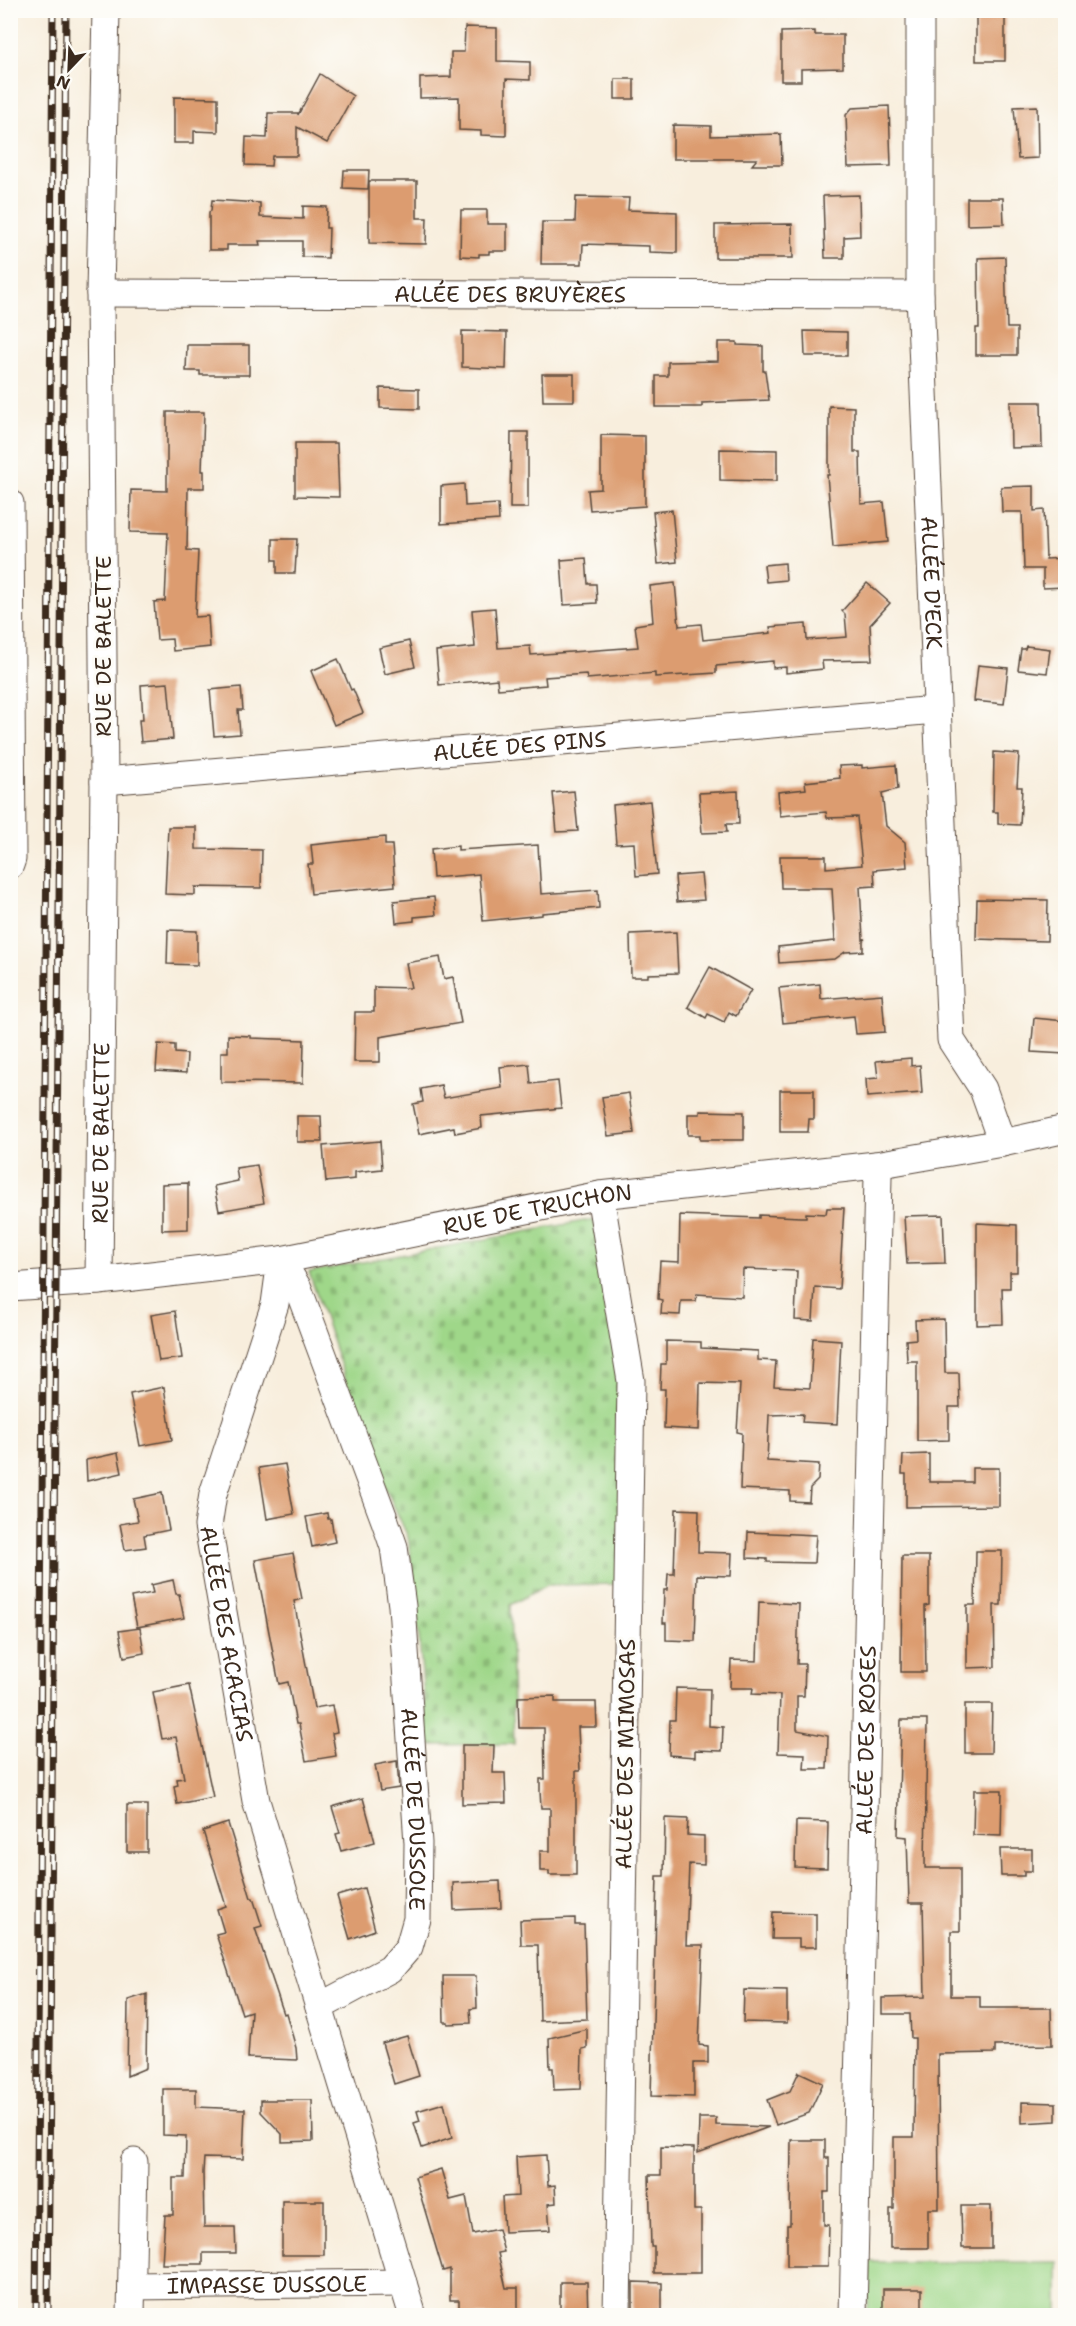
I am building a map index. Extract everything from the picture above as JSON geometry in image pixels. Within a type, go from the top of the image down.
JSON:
[{"type":"street","name":"RUE DE BALETTE","points":[[99,1281],[104,781],[100,293],[106,10]]},
{"type":"street","name":"ALLÉE D'ECK","points":[[920,10],[920,295],[951,1040],[983,1089],[1002,1143]]},
{"type":"street","name":"ALLÉE DES BRUYÈRES","points":[[100,293],[920,295]]},
{"type":"street","points":[[10,503],[13,748],[12,859],[10,865]]},
{"type":"street","name":"ALLÉE DES PINS","points":[[104,781],[936,710]]},
{"type":"street","name":"RUE DE TRUCHON","points":[[10,1287],[99,1281],[280,1260],[600,1195],[876,1164],[1002,1143],[1065,1129]]},
{"type":"street","name":"ALLÉE DES ROSES","points":[[853,2316],[878,1176],[876,1164]]},
{"type":"street","name":"ALLÉE DES MIMOSAS","points":[[600,1195],[631,1382],[617,2316]]},
{"type":"street","name":"ALLÉE DES ACACIAS","points":[[280,1260],[275,1304],[213,1494],[208,1526],[256,1801],[320,2007]]},
{"type":"street","name":"ALLÉE DE DUSSOLE","points":[[280,1260],[298,1288],[394,1547],[402,1606],[418,1843],[417,1919],[409,1947],[390,1969],[320,2007]]},
{"type":"street","points":[[320,2007],[413,2316]]},
{"type":"street","points":[[131,2316],[134,2162]]},
{"type":"street","name":"IMPASSE DUSSOLE","points":[[132,2286],[403,2283]]},
{"type":"green space","points":[[594,1219],[625,1388],[622,1584],[547,1585],[510,1605],[514,1744],[428,1745],[415,1589],[408,1537],[372,1458],[309,1272]]},
{"type":"green space","points":[[869,2262],[1058,2262],[1058,2315],[868,2316]]},
{"type":"building","points":[[976,16],[1005,16],[1005,61],[976,61]]},
{"type":"building","points":[[465,27],[497,28],[497,61],[530,62],[530,80],[506,79],[506,136],[481,135],[481,131],[459,130],[459,97],[420,98],[420,78],[451,77],[451,52],[464,52]]},
{"type":"building","points":[[815,31],[815,35],[843,35],[843,68],[801,69],[801,81],[781,81],[781,32]]},
{"type":"building","points":[[320,74],[353,96],[327,143],[297,127],[297,156],[272,156],[271,166],[245,165],[246,137],[267,138],[268,113],[298,113],[298,115]]},
{"type":"building","points":[[615,79],[634,79],[634,99],[615,99]]},
{"type":"building","points":[[174,97],[218,98],[218,132],[194,131],[194,143],[174,143]]},
{"type":"building","points":[[889,106],[891,166],[848,167],[846,115],[852,108]]},
{"type":"building","points":[[1037,106],[1038,158],[1018,159],[1014,107]]},
{"type":"building","points":[[673,125],[711,126],[711,136],[781,134],[782,165],[752,165],[757,159],[673,159]]},
{"type":"building","points":[[344,170],[369,170],[368,189],[343,188]]},
{"type":"building","points":[[369,181],[417,181],[417,218],[427,218],[426,244],[369,243]]},
{"type":"building","points":[[859,195],[860,236],[844,237],[844,258],[825,258],[823,196]]},
{"type":"building","points":[[576,197],[629,198],[628,210],[677,212],[677,253],[649,252],[649,246],[583,244],[582,264],[541,264],[542,222],[575,222]]},
{"type":"building","points":[[967,198],[1003,198],[1004,224],[967,225]]},
{"type":"building","points":[[212,200],[260,203],[260,217],[303,219],[303,206],[327,207],[328,258],[302,257],[302,241],[259,241],[260,245],[227,245],[227,250],[209,250],[209,212]]},
{"type":"building","points":[[461,210],[487,210],[487,224],[507,224],[507,251],[489,251],[489,254],[479,254],[479,257],[460,256]]},
{"type":"building","points":[[792,224],[793,258],[715,258],[715,225]]},
{"type":"building","points":[[1005,257],[1007,328],[1017,328],[1017,355],[976,355],[976,328],[979,328],[978,258]]},
{"type":"building","points":[[462,331],[507,332],[506,369],[462,367]]},
{"type":"building","points":[[804,331],[847,332],[847,356],[805,356]]},
{"type":"building","points":[[718,342],[763,346],[763,371],[765,371],[769,400],[702,403],[702,407],[656,407],[656,376],[668,376],[668,362],[718,361]]},
{"type":"building","points":[[187,345],[249,345],[249,375],[200,375],[200,371],[186,371]]},
{"type":"building","points":[[542,374],[574,374],[574,401],[543,401]]},
{"type":"building","points":[[380,388],[419,389],[419,409],[380,408]]},
{"type":"building","points":[[1010,402],[1041,402],[1042,447],[1011,448]]},
{"type":"building","points":[[829,406],[854,407],[854,452],[860,452],[861,504],[884,502],[888,542],[833,547],[827,475],[829,475]]},
{"type":"building","points":[[167,412],[204,412],[202,471],[204,471],[204,488],[188,488],[187,550],[198,551],[195,617],[208,616],[210,647],[173,651],[172,639],[157,640],[154,602],[165,601],[168,533],[130,532],[131,490],[167,491]]},
{"type":"building","points":[[511,432],[528,432],[528,508],[510,508]]},
{"type":"building","points":[[601,435],[645,436],[645,506],[590,510],[588,490],[601,489]]},
{"type":"building","points":[[295,443],[337,443],[339,497],[295,496]]},
{"type":"building","points":[[720,449],[777,450],[777,481],[720,480]]},
{"type":"building","points":[[464,484],[465,506],[498,504],[499,520],[441,524],[441,486]]},
{"type":"building","points":[[1034,486],[1034,511],[1044,510],[1046,559],[1065,558],[1065,587],[1043,588],[1043,569],[1024,569],[1022,512],[1002,512],[1001,487]]},
{"type":"building","points":[[672,510],[677,562],[658,564],[653,512]]},
{"type":"building","points":[[273,539],[297,539],[295,573],[277,573],[277,560],[273,560]]},
{"type":"building","points":[[586,558],[588,584],[596,584],[597,603],[564,605],[561,560]]},
{"type":"building","points":[[785,563],[786,580],[766,582],[764,565]]},
{"type":"building","points":[[675,583],[679,626],[701,624],[703,640],[771,633],[770,627],[806,624],[807,640],[847,637],[845,614],[842,611],[867,583],[890,603],[870,625],[872,660],[822,661],[823,669],[786,673],[786,667],[773,668],[773,661],[716,666],[716,673],[655,677],[655,673],[587,679],[586,674],[545,677],[546,685],[498,689],[497,679],[439,685],[436,651],[475,647],[472,610],[495,608],[498,648],[530,646],[531,655],[638,647],[635,625],[653,622],[650,586]]},
{"type":"building","points":[[409,641],[415,667],[385,674],[379,648]]},
{"type":"building","points":[[1026,646],[1050,649],[1047,673],[1018,670],[1021,649],[1025,649]]},
{"type":"building","points":[[338,659],[363,713],[334,725],[311,671]]},
{"type":"building","points":[[978,665],[1008,668],[1004,704],[974,701]]},
{"type":"building","points":[[168,683],[173,739],[141,742],[139,720],[143,720],[141,685]]},
{"type":"building","points":[[241,687],[243,710],[238,710],[240,734],[214,736],[210,690]]},
{"type":"building","points":[[994,752],[1019,754],[1017,787],[1022,787],[1020,825],[998,824],[998,812],[993,812]]},
{"type":"building","points":[[862,765],[862,768],[896,765],[898,789],[882,793],[886,826],[905,842],[907,867],[874,870],[875,886],[860,887],[863,939],[865,939],[863,940],[863,951],[845,952],[835,959],[779,963],[778,947],[835,941],[832,888],[781,888],[780,856],[826,856],[826,868],[862,865],[857,817],[827,818],[826,812],[780,816],[778,792],[806,789],[805,782],[840,778],[839,766]]},
{"type":"building","points":[[574,791],[578,831],[557,832],[553,793]]},
{"type":"building","points":[[738,791],[739,824],[726,824],[727,832],[702,833],[699,793]]},
{"type":"building","points":[[650,801],[657,874],[636,876],[634,843],[616,844],[613,805]]},
{"type":"building","points":[[168,827],[196,827],[196,849],[262,850],[261,888],[195,887],[195,895],[165,894]]},
{"type":"building","points":[[385,837],[385,845],[392,845],[395,886],[311,894],[308,864],[313,864],[311,845]]},
{"type":"building","points":[[538,845],[541,894],[598,890],[599,908],[483,921],[479,874],[433,878],[431,849],[458,846],[458,850]]},
{"type":"building","points":[[701,874],[704,900],[677,902],[675,876]]},
{"type":"building","points":[[434,897],[436,915],[414,917],[414,921],[396,923],[394,901]]},
{"type":"building","points":[[977,899],[1048,900],[1047,941],[976,939]]},
{"type":"building","points":[[168,930],[197,931],[197,965],[167,964]]},
{"type":"building","points":[[676,932],[678,973],[631,977],[630,934]]},
{"type":"building","points":[[440,957],[444,979],[453,977],[461,1023],[380,1037],[380,1062],[354,1062],[355,1012],[374,1012],[374,987],[411,988],[406,963]]},
{"type":"building","points":[[710,967],[751,990],[736,1016],[729,1012],[724,1022],[708,1014],[706,1018],[688,1007]]},
{"type":"building","points":[[820,984],[821,999],[882,994],[885,1032],[856,1034],[854,1016],[783,1023],[779,988]]},
{"type":"building","points":[[1034,1018],[1065,1021],[1065,1054],[1031,1052]]},
{"type":"building","points":[[228,1035],[304,1040],[303,1083],[221,1082],[221,1052],[228,1052]]},
{"type":"building","points":[[158,1044],[175,1045],[175,1053],[187,1054],[186,1073],[156,1071]]},
{"type":"building","points":[[911,1058],[911,1066],[920,1065],[922,1093],[867,1097],[866,1079],[878,1078],[876,1061]]},
{"type":"building","points":[[529,1064],[531,1084],[558,1081],[561,1108],[481,1116],[482,1128],[455,1133],[454,1127],[419,1134],[413,1104],[423,1102],[421,1089],[441,1085],[444,1098],[502,1088],[500,1067]]},
{"type":"building","points":[[780,1090],[814,1090],[814,1119],[809,1119],[808,1132],[780,1132]]},
{"type":"building","points":[[629,1093],[634,1133],[608,1136],[602,1097]]},
{"type":"building","points":[[700,1111],[744,1112],[744,1140],[700,1140],[700,1135],[688,1135],[688,1114],[700,1114]]},
{"type":"building","points":[[297,1116],[321,1116],[322,1142],[297,1142]]},
{"type":"building","points":[[380,1141],[382,1169],[355,1172],[355,1179],[326,1182],[323,1146]]},
{"type":"building","points":[[257,1165],[264,1203],[219,1211],[214,1186],[238,1181],[236,1168]]},
{"type":"building","points":[[188,1183],[188,1229],[162,1230],[162,1184]]},
{"type":"building","points":[[827,1208],[844,1208],[839,1289],[815,1287],[813,1321],[795,1320],[797,1271],[743,1269],[742,1297],[697,1294],[696,1301],[681,1301],[680,1315],[661,1314],[662,1300],[658,1299],[660,1261],[679,1262],[680,1215],[806,1217],[806,1213],[826,1214]]},
{"type":"building","points":[[943,1215],[945,1263],[907,1264],[904,1216]]},
{"type":"building","points":[[977,1223],[1017,1225],[1017,1272],[1010,1272],[1010,1288],[1002,1288],[1003,1324],[977,1325]]},
{"type":"building","points":[[175,1311],[182,1358],[159,1361],[151,1315]]},
{"type":"building","points":[[944,1319],[945,1373],[959,1373],[960,1407],[949,1407],[949,1440],[917,1441],[917,1361],[907,1361],[906,1340],[916,1339],[915,1320]]},
{"type":"building","points":[[813,1338],[841,1340],[837,1424],[802,1422],[803,1414],[769,1415],[767,1461],[819,1464],[818,1480],[810,1488],[809,1502],[790,1501],[790,1491],[740,1489],[742,1433],[737,1432],[740,1384],[700,1383],[699,1430],[664,1428],[665,1389],[660,1389],[661,1364],[666,1364],[666,1341],[701,1342],[701,1348],[758,1351],[758,1360],[776,1361],[774,1386],[810,1388]]},
{"type":"building","points":[[164,1387],[172,1440],[140,1446],[130,1394]]},
{"type":"building","points":[[118,1453],[122,1473],[87,1481],[86,1460]]},
{"type":"building","points":[[929,1454],[929,1482],[972,1482],[972,1468],[999,1468],[999,1506],[906,1507],[906,1474],[902,1474],[903,1455]]},
{"type":"building","points":[[285,1464],[294,1514],[267,1519],[259,1468]]},
{"type":"building","points":[[162,1493],[169,1530],[144,1535],[146,1547],[125,1550],[120,1524],[138,1521],[133,1499]]},
{"type":"building","points":[[676,1509],[699,1510],[698,1552],[732,1553],[731,1576],[697,1575],[695,1641],[666,1640],[666,1623],[663,1623],[664,1590],[667,1590],[668,1574],[674,1574]]},
{"type":"building","points":[[327,1513],[328,1519],[331,1519],[335,1542],[312,1547],[306,1517]]},
{"type":"building","points":[[748,1532],[816,1535],[814,1563],[767,1562],[767,1559],[747,1558]]},
{"type":"building","points":[[976,1551],[1002,1551],[1001,1605],[994,1605],[995,1667],[967,1668],[967,1605],[975,1605]]},
{"type":"building","points":[[293,1553],[302,1599],[294,1601],[314,1708],[332,1705],[337,1732],[332,1733],[336,1756],[306,1761],[288,1682],[279,1684],[255,1560]]},
{"type":"building","points":[[902,1556],[929,1556],[929,1605],[925,1606],[926,1672],[901,1672]]},
{"type":"building","points":[[173,1580],[176,1594],[179,1594],[184,1618],[137,1627],[131,1597],[153,1593],[151,1585]]},
{"type":"building","points":[[759,1602],[799,1604],[797,1664],[805,1664],[804,1696],[797,1696],[797,1730],[828,1736],[827,1769],[804,1769],[805,1754],[778,1753],[780,1695],[752,1694],[753,1688],[730,1688],[731,1660],[757,1661]]},
{"type":"building","points":[[140,1628],[144,1653],[124,1657],[119,1631]]},
{"type":"building","points":[[189,1685],[213,1797],[177,1804],[174,1786],[178,1785],[177,1779],[184,1778],[176,1737],[162,1739],[153,1692]]},
{"type":"building","points":[[676,1688],[710,1689],[709,1726],[723,1727],[722,1751],[695,1750],[695,1757],[669,1755],[670,1720],[675,1720]]},
{"type":"building","points":[[555,1696],[555,1702],[596,1702],[597,1727],[578,1727],[580,1771],[576,1771],[576,1875],[549,1875],[549,1871],[540,1871],[540,1851],[550,1851],[550,1808],[541,1808],[540,1791],[540,1779],[545,1779],[544,1728],[519,1728],[518,1697]]},
{"type":"building","points":[[965,1704],[992,1704],[991,1753],[965,1753]]},
{"type":"building","points":[[901,1720],[927,1720],[925,1868],[960,1868],[960,1931],[951,1931],[951,1996],[980,1996],[980,2008],[1051,2008],[1052,2045],[995,2046],[995,2053],[938,2054],[939,2209],[928,2209],[928,2248],[890,2248],[890,2209],[894,2209],[894,2137],[914,2137],[915,2038],[911,2038],[910,2014],[882,2014],[882,1998],[925,1997],[923,1903],[909,1903],[907,1837],[898,1836]]},
{"type":"building","points":[[462,1745],[494,1745],[493,1773],[505,1773],[506,1803],[462,1804]]},
{"type":"building","points":[[397,1761],[399,1788],[380,1791],[375,1765]]},
{"type":"building","points":[[974,1790],[1002,1790],[1001,1836],[973,1835]]},
{"type":"building","points":[[363,1798],[375,1842],[341,1851],[336,1834],[340,1833],[332,1807]]},
{"type":"building","points":[[127,1805],[147,1805],[147,1852],[127,1852]]},
{"type":"building","points":[[665,1818],[688,1819],[687,1835],[704,1836],[704,1865],[689,1864],[686,1945],[703,1945],[699,2045],[708,2046],[708,2063],[694,2063],[694,2097],[651,2096],[657,1876],[664,1876]]},
{"type":"building","points":[[796,1821],[828,1822],[827,1868],[795,1867]]},
{"type":"building","points":[[228,1823],[262,1926],[255,1928],[284,2014],[286,2013],[297,2060],[248,2058],[251,2011],[242,2014],[216,1934],[224,1932],[217,1909],[226,1906],[203,1831]]},
{"type":"building","points":[[1000,1849],[1032,1849],[1032,1871],[1024,1871],[1024,1876],[1001,1876]]},
{"type":"building","points":[[500,1881],[501,1908],[454,1910],[453,1883]]},
{"type":"building","points":[[364,1888],[375,1930],[350,1939],[337,1896]]},
{"type":"building","points":[[773,1912],[816,1913],[816,1947],[799,1947],[799,1939],[772,1939]]},
{"type":"building","points":[[575,1918],[575,1925],[584,1925],[587,2019],[540,2021],[538,1945],[521,1945],[520,1920]]},
{"type":"building","points":[[443,1976],[476,1976],[477,2008],[470,2009],[471,2023],[448,2024],[444,2022]]},
{"type":"building","points":[[744,1990],[787,1991],[787,2023],[743,2022]]},
{"type":"building","points":[[147,1994],[146,2068],[127,2076],[128,2000]]},
{"type":"building","points":[[587,2029],[587,2048],[582,2049],[581,2089],[554,2090],[553,2068],[550,2068],[549,2038]]},
{"type":"building","points":[[407,2036],[419,2076],[394,2084],[382,2043]]},
{"type":"building","points":[[799,2072],[823,2083],[809,2113],[776,2125],[767,2100],[790,2091]]},
{"type":"building","points":[[163,2089],[196,2089],[196,2107],[245,2109],[243,2159],[204,2158],[203,2172],[204,2227],[235,2227],[236,2253],[203,2253],[203,2264],[162,2264],[165,2215],[173,2215],[173,2178],[185,2178],[186,2136],[163,2135]]},
{"type":"building","points":[[261,2100],[312,2100],[313,2141],[282,2142],[282,2134],[261,2112]]},
{"type":"building","points":[[1022,2102],[1056,2103],[1056,2121],[1022,2123]]},
{"type":"building","points":[[444,2103],[452,2138],[422,2148],[414,2123],[420,2121],[417,2111]]},
{"type":"building","points":[[699,2118],[716,2118],[716,2125],[769,2127],[698,2153]]},
{"type":"building","points":[[791,2140],[825,2140],[825,2158],[829,2158],[829,2192],[824,2192],[824,2225],[829,2225],[828,2267],[787,2267]]},
{"type":"building","points":[[661,2147],[694,2148],[694,2210],[701,2210],[701,2273],[654,2273],[649,2175],[661,2175]]},
{"type":"building","points":[[546,2155],[548,2186],[555,2185],[556,2203],[548,2204],[550,2230],[504,2232],[502,2197],[518,2196],[516,2157]]},
{"type":"building","points":[[441,2169],[450,2200],[466,2196],[473,2234],[498,2229],[504,2252],[498,2253],[506,2288],[518,2288],[518,2316],[459,2316],[459,2300],[450,2300],[450,2269],[443,2271],[415,2177]]},
{"type":"building","points":[[282,2201],[324,2201],[324,2255],[282,2255]]},
{"type":"building","points":[[961,2206],[991,2206],[991,2248],[962,2248]]},
{"type":"building","points":[[560,2282],[587,2282],[588,2316],[560,2316]]},
{"type":"building","points":[[633,2282],[662,2283],[662,2316],[633,2316]]},
{"type":"building","points":[[883,2289],[922,2289],[922,2316],[883,2316]]},
{"type":"railway","points":[[36,2316],[53,10]]},
{"type":"railway","points":[[48,2316],[66,10]]}]
